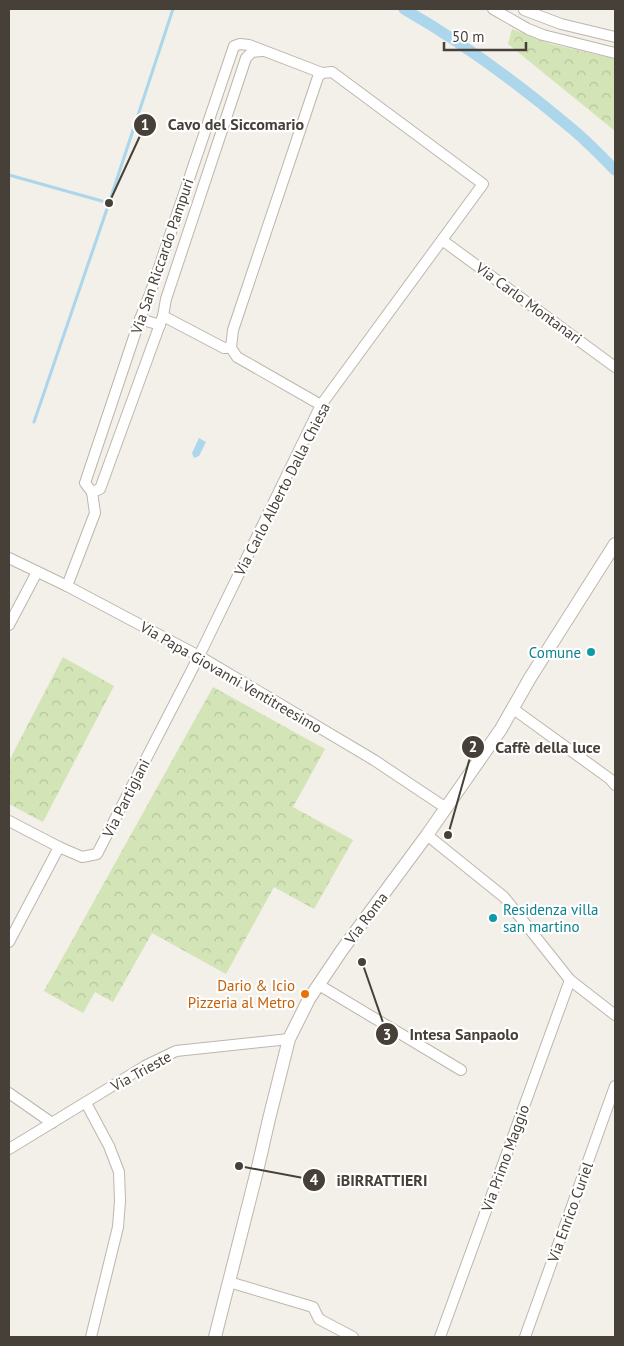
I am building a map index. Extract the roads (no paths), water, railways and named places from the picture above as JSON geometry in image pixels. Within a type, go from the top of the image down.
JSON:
[{"type":"street","points":[[493,9],[528,30],[543,36],[615,53]]},
{"type":"street","points":[[524,10],[543,19],[615,37]]},
{"type":"street","name":"Via San Riccardo Pampuri","points":[[66,586],[95,513],[92,492],[85,483],[234,46],[240,44],[249,45],[322,73],[332,72],[483,184]]},
{"type":"street","name":"Via San Riccardo Pampuri","points":[[92,492],[100,489],[161,321],[166,299],[246,58],[252,52],[262,50]]},
{"type":"street","points":[[321,406],[237,358],[231,348],[233,330],[318,77],[322,73]]},
{"type":"street","name":"Via Carlo Alberto Dalla Chiesa","points":[[199,656],[321,406],[483,184]]},
{"type":"street","name":"Via Carlo Montanari","points":[[442,240],[615,367]]},
{"type":"street","points":[[150,294],[166,299]]},
{"type":"street","points":[[140,320],[161,321]]},
{"type":"street","name":"Via San Riccardo Pampuri","points":[[161,321],[224,348],[231,348]]},
{"type":"street","name":"Via Roma","points":[[215,1337],[289,1039],[309,999],[342,950],[427,835],[501,729],[530,678],[615,544]]},
{"type":"street","name":"Via Papa Giovanni Ventitreesimo","points":[[9,558],[199,656],[374,760],[446,808]]},
{"type":"street","points":[[9,625],[37,572]]},
{"type":"street","name":"Via Partigiani","points":[[9,821],[82,857],[96,854],[199,656]]},
{"type":"street","points":[[512,708],[615,784]]},
{"type":"street","points":[[427,835],[504,897],[570,980],[614,1011]]},
{"type":"street","points":[[9,942],[60,847]]},
{"type":"street","name":"Via Primo Maggio","points":[[440,1337],[570,980]]},
{"type":"street","points":[[319,985],[461,1070]]},
{"type":"street","name":"Via Trieste","points":[[9,1149],[145,1066],[176,1051],[289,1039]]},
{"type":"street","name":"Via Enrico Curiel","points":[[525,1337],[615,1086]]},
{"type":"street","points":[[9,1093],[52,1123]]},
{"type":"street","points":[[86,1103],[109,1146],[119,1172],[120,1201],[118,1227],[91,1337]]},
{"type":"street","points":[[229,1282],[313,1307],[319,1319],[353,1337]]},
{"type":"water","points":[[199,438],[206,442],[199,456],[194,458],[192,453]]},
{"type":"waterway","points":[[34,422],[173,9]]},
{"type":"waterway","points":[[404,9],[448,36],[511,80],[577,133],[615,170]]},
{"type":"waterway","points":[[9,175],[109,203]]},
{"type":"place","name":"Cavo del Siccomario","points":[[109,203]]},
{"type":"place","name":"Comune","points":[[591,652]]},
{"type":"place","name":"Caffè della luce","points":[[448,835]]},
{"type":"place","name":"Residenza villa san martino","points":[[493,918]]},
{"type":"place","name":"Intesa Sanpaolo","points":[[362,962]]},
{"type":"place","name":"Dario & Icio Pizzeria al Metro","points":[[305,994]]},
{"type":"place","name":"iBIRRATTIERI","points":[[239,1166]]}]
